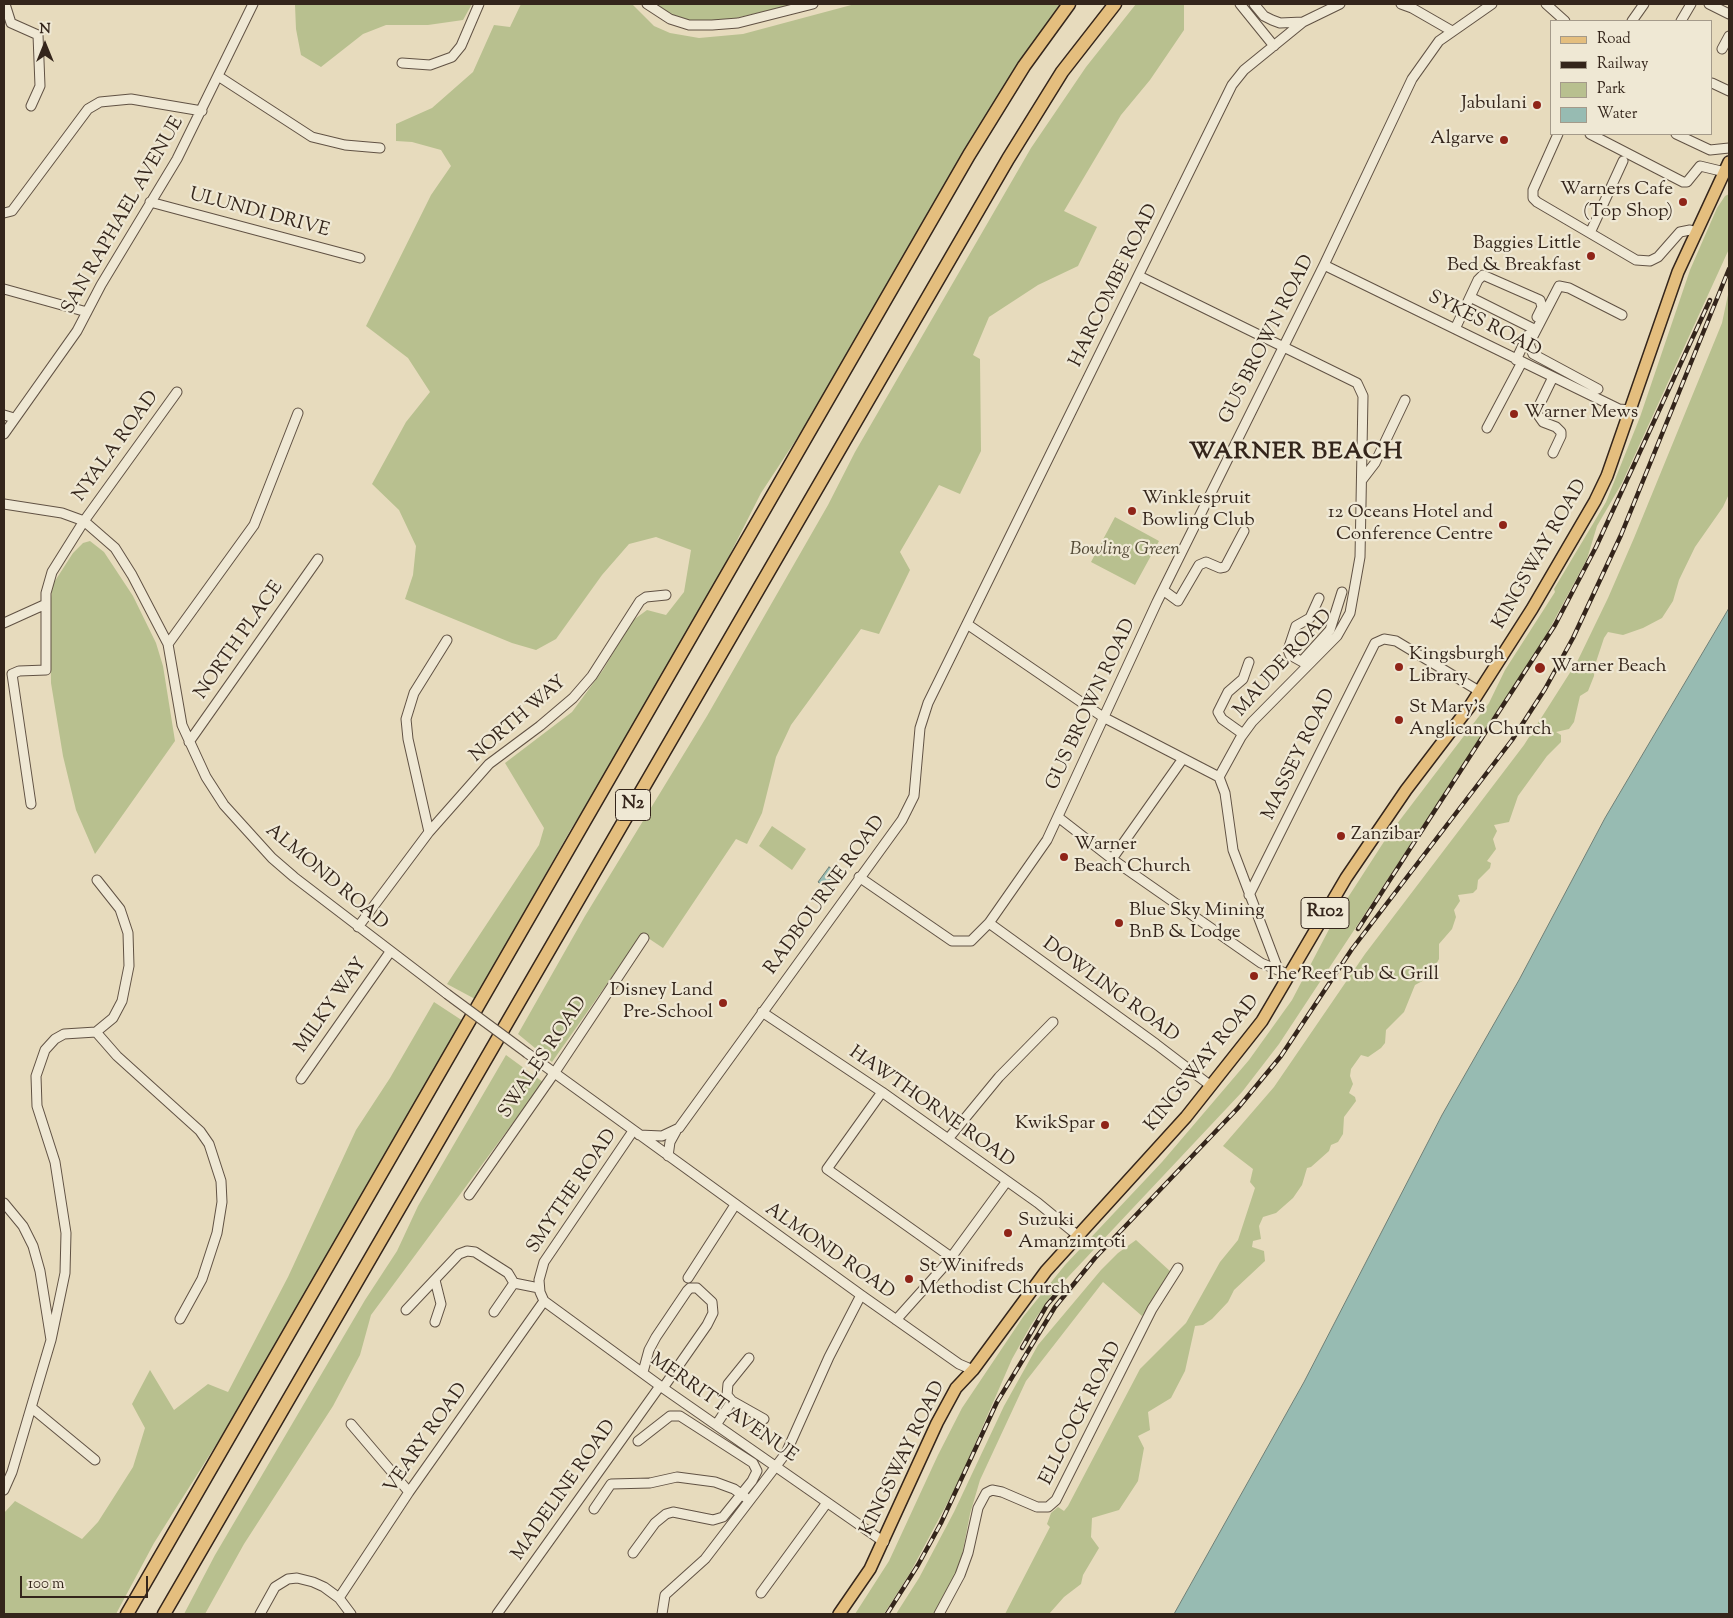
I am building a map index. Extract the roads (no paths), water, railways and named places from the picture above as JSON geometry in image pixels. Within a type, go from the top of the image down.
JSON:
[{"type":"highway","name":"N2","points":[[127,1614],[969,155],[1024,66],[1069,4]]},
{"type":"highway","name":"N2","points":[[164,1614],[1008,159],[1062,72],[1115,4]]},
{"type":"highway","points":[[171,1614],[191,1577],[197,1556]]},
{"type":"highway","points":[[121,1614],[148,1571],[159,1558]]},
{"type":"main road","name":"KINGSWAY ROAD","points":[[839,1614],[870,1569],[884,1542],[937,1423],[956,1388],[973,1370],[1046,1271],[1123,1187],[1211,1086],[1262,1021],[1350,871],[1406,790],[1479,691],[1532,609],[1595,501],[1614,458],[1674,281],[1727,167]]},
{"type":"street","points":[[4,4],[11,23],[38,35],[40,86],[31,106]]},
{"type":"street","name":"SAN RAPHAEL AVENUE","points":[[4,434],[77,330],[150,202],[178,159],[254,4]]},
{"type":"street","points":[[402,63],[430,65],[452,57],[461,46],[479,4]]},
{"type":"street","points":[[647,4],[670,19],[690,25],[738,23],[814,4]]},
{"type":"street","points":[[1240,4],[1274,46]]},
{"type":"street","points":[[1254,4],[1264,16],[1280,23],[1303,22]]},
{"type":"street","name":"HARCOMBE ROAD","points":[[967,624],[1232,85],[1244,70],[1303,22],[1340,4]]},
{"type":"street","points":[[1401,4],[1412,8],[1452,31]]},
{"type":"street","name":"GUS BROWN ROAD","points":[[859,877],[945,937],[958,942],[965,942],[976,938],[989,923],[1047,840],[1102,717],[1324,265],[1412,79],[1439,41],[1492,4]]},
{"type":"street","points":[[1546,4],[1564,20]]},
{"type":"street","points":[[1633,20],[1644,4]]},
{"type":"street","points":[[1682,20],[1691,4]]},
{"type":"street","points":[[1710,4],[1729,14]]},
{"type":"street","points":[[1722,49],[1729,36]]},
{"type":"street","points":[[218,76],[312,137],[345,145],[380,148]]},
{"type":"street","points":[[1713,83],[1729,91]]},
{"type":"street","points":[[4,213],[12,210],[88,110],[100,102],[131,99],[202,111]]},
{"type":"street","points":[[1558,135],[1533,190],[1533,198],[1537,202],[1630,257],[1642,261],[1650,261],[1658,256],[1680,232],[1690,230],[1696,232]]},
{"type":"street","points":[[1592,135],[1683,182],[1687,182],[1700,166],[1727,167]]},
{"type":"street","points":[[1678,135],[1710,150],[1729,148]]},
{"type":"street","points":[[1590,234],[1623,161]]},
{"type":"street","name":"ULUNDI DRIVE","points":[[150,202],[360,258]]},
{"type":"street","name":"SYKES ROAD","points":[[1324,265],[1619,409],[1631,410]]},
{"type":"street","points":[[1455,329],[1483,275],[1540,300],[1542,308],[1487,428]]},
{"type":"street","points":[[1139,276],[1283,346]]},
{"type":"street","points":[[1598,389],[1533,354],[1530,344],[1559,286],[1569,288],[1622,315]]},
{"type":"street","points":[[4,289],[87,312]]},
{"type":"street","points":[[1470,297],[1532,328]]},
{"type":"street","name":"MAUDE ROAD","points":[[1219,777],[1243,734],[1305,663],[1337,636],[1350,613],[1360,557],[1363,396],[1361,388],[1357,383],[1283,346]]},
{"type":"street","points":[[1549,362],[1549,375],[1536,412],[1543,422],[1556,427],[1561,432],[1553,453]]},
{"type":"street","name":"NYALA ROAD","points":[[31,804],[12,678],[14,672],[46,670],[47,586],[52,572],[84,521],[177,392]]},
{"type":"street","points":[[1362,480],[1375,463],[1405,400]]},
{"type":"street","points":[[168,644],[254,525],[298,413]]},
{"type":"street","points":[[4,415],[14,418]]},
{"type":"street","name":"ALMOND ROAD","points":[[4,504],[62,513],[84,521],[102,534],[124,560],[168,644],[177,707],[189,742],[214,790],[244,828],[272,858],[358,928],[636,1133],[896,1320],[959,1364],[973,1370]]},
{"type":"street","points":[[1163,590],[1178,601],[1199,565],[1206,562],[1220,568],[1225,567],[1244,532]]},
{"type":"street","name":"NORTH PLACE","points":[[189,742],[318,559]]},
{"type":"street","points":[[1320,598],[1310,618],[1296,626],[1288,650],[1290,655],[1305,663],[1330,630],[1342,592]]},
{"type":"street","name":"NORTH WAY","points":[[358,928],[429,832],[489,764],[573,698],[592,676],[640,601],[646,598],[666,595]]},
{"type":"street","points":[[4,623],[46,604]]},
{"type":"street","points":[[967,624],[1102,717],[1182,760],[1219,777],[1225,793],[1231,845],[1278,969]]},
{"type":"street","name":"RADBOURNE ROAD","points":[[679,1128],[910,807],[917,782],[920,728],[924,712],[967,624]]},
{"type":"street","name":"MASSEY ROAD","points":[[1249,895],[1370,649],[1380,640],[1388,638],[1434,662],[1479,691]]},
{"type":"street","points":[[429,832],[408,739],[406,719],[414,692],[447,640]]},
{"type":"street","points":[[1243,734],[1222,719],[1218,712],[1228,692],[1243,679],[1249,662]]},
{"type":"street","points":[[1112,859],[1182,760]]},
{"type":"street","points":[[1058,817],[1112,859],[1260,963],[1290,975]]},
{"type":"street","points":[[4,1490],[12,1472],[32,1408],[51,1340],[65,1273],[66,1233],[55,1162],[36,1106],[36,1076],[45,1050],[55,1039],[64,1034],[96,1032],[106,1026],[119,1010],[125,992],[130,956],[128,933],[122,912],[97,880]]},
{"type":"street","name":"DOWLING ROAD","points":[[989,923],[1211,1086]]},
{"type":"street","name":"SWALES ROAD","points":[[469,1195],[555,1072],[644,938]]},
{"type":"street","name":"MILKY WAY","points":[[300,1079],[390,952]]},
{"type":"street","name":"HAWTHORNE ROAD","points":[[762,1012],[882,1092],[1006,1181],[1077,1235]]},
{"type":"street","points":[[948,1140],[999,1077],[1052,1022]]},
{"type":"street","points":[[96,1032],[117,1056],[200,1131],[209,1144],[220,1181],[222,1202],[217,1233],[202,1279],[180,1319]]},
{"type":"street","points":[[882,1092],[827,1169],[951,1257]]},
{"type":"street","points":[[636,1133],[662,1136],[679,1128]]},
{"type":"street","points":[[668,1156],[670,1142],[679,1128]]},
{"type":"street","name":"SMYTHE ROAD","points":[[539,1288],[540,1272],[544,1262],[636,1133]]},
{"type":"street","points":[[896,1320],[951,1257],[1006,1181]]},
{"type":"street","points":[[4,1203],[23,1226],[33,1246],[40,1270],[51,1340]]},
{"type":"street","points":[[688,1278],[736,1205]]},
{"type":"street","points":[[406,1310],[459,1254],[471,1251],[508,1273],[514,1283],[539,1288],[544,1300]]},
{"type":"street","name":"ELLCOCK ROAD","points":[[939,1614],[960,1575],[982,1497],[988,1492],[997,1490],[1037,1507],[1048,1507],[1053,1503],[1152,1309],[1178,1268]]},
{"type":"street","points":[[435,1280],[441,1304],[435,1322]]},
{"type":"street","points":[[494,1312],[514,1283]]},
{"type":"street","name":"MADELINE ROAD","points":[[497,1614],[707,1325],[713,1313],[712,1302],[697,1288],[690,1288],[687,1291],[656,1337],[649,1350],[643,1372]]},
{"type":"street","points":[[662,1614],[665,1595],[705,1558],[786,1453],[829,1357],[861,1295]]},
{"type":"street","name":"MERRITT AVENUE","points":[[544,1300],[661,1387],[776,1466],[826,1504],[884,1542]]},
{"type":"street","name":"VEARY ROAD","points":[[339,1598],[409,1492],[544,1300]]},
{"type":"street","points":[[749,1358],[728,1384],[728,1395],[732,1401],[764,1418]]},
{"type":"street","points":[[716,1425],[732,1401]]},
{"type":"street","points":[[32,1408],[96,1460]]},
{"type":"street","points":[[633,1553],[655,1523],[666,1514],[673,1512],[718,1520],[723,1517],[756,1476],[756,1466],[685,1418],[670,1416],[638,1441]]},
{"type":"street","points":[[351,1424],[409,1492]]},
{"type":"street","points":[[594,1509],[607,1489],[616,1483],[650,1482],[685,1476],[715,1482],[742,1494],[750,1501]]},
{"type":"street","points":[[761,1593],[826,1504]]},
{"type":"street","points":[[260,1614],[275,1586],[288,1579],[313,1582],[339,1598],[351,1614]]},
{"type":"water","points":[[1729,608],[1729,1614],[1174,1614],[1304,1382],[1442,1115],[1519,980],[1605,818]]},
{"type":"water","points":[[829,867],[840,875],[829,890],[818,882]]},
{"type":"railway","points":[[887,1614],[918,1565],[941,1523],[997,1402],[1055,1307],[1095,1258],[1238,1108],[1281,1056],[1352,949],[1512,740],[1545,689],[1573,638],[1621,535],[1729,269]]},
{"type":"railway","points":[[1358,929],[1555,625],[1596,547],[1710,300]]},
{"type":"railway","points":[[1022,1348],[1047,1305],[1058,1292]]},
{"type":"place","name":"Jabulani","points":[[1537,105]]},
{"type":"place","name":"Algarve","points":[[1504,140]]},
{"type":"place","name":"Warners Cafe (Top Shop)","points":[[1683,202]]},
{"type":"place","name":"Baggies Little Bed & Breakfast","points":[[1591,256]]},
{"type":"place","name":"Warner Mews","points":[[1514,414]]},
{"type":"place","name":"Winklespruit Bowling Club","points":[[1132,511]]},
{"type":"place","name":"12 Oceans Hotel and Conference Centre","points":[[1503,525]]},
{"type":"place","name":"Kingsburgh Library","points":[[1399,667]]},
{"type":"place","name":"Warner Beach","points":[[1540,668]]},
{"type":"place","name":"St Mary's Anglican Church","points":[[1399,720]]},
{"type":"place","name":"Zanzibar","points":[[1341,836]]},
{"type":"place","name":"Warner Beach Church","points":[[1064,857]]},
{"type":"place","name":"Blue Sky Mining BnB & Lodge","points":[[1119,923]]},
{"type":"place","name":"The Reef Pub & Grill","points":[[1254,976]]},
{"type":"place","name":"Disney Land Pre-School","points":[[723,1003]]},
{"type":"place","name":"KwikSpar","points":[[1105,1125]]},
{"type":"place","name":"Suzuki Amanzimtoti","points":[[1008,1233]]},
{"type":"place","name":"St Winifreds Methodist Church","points":[[909,1279]]},
{"type":"district","name":"WARNER BEACH","points":[[1296,454]]},
{"type":"park label","name":"Bowling Green","points":[[1125,551]]}]
